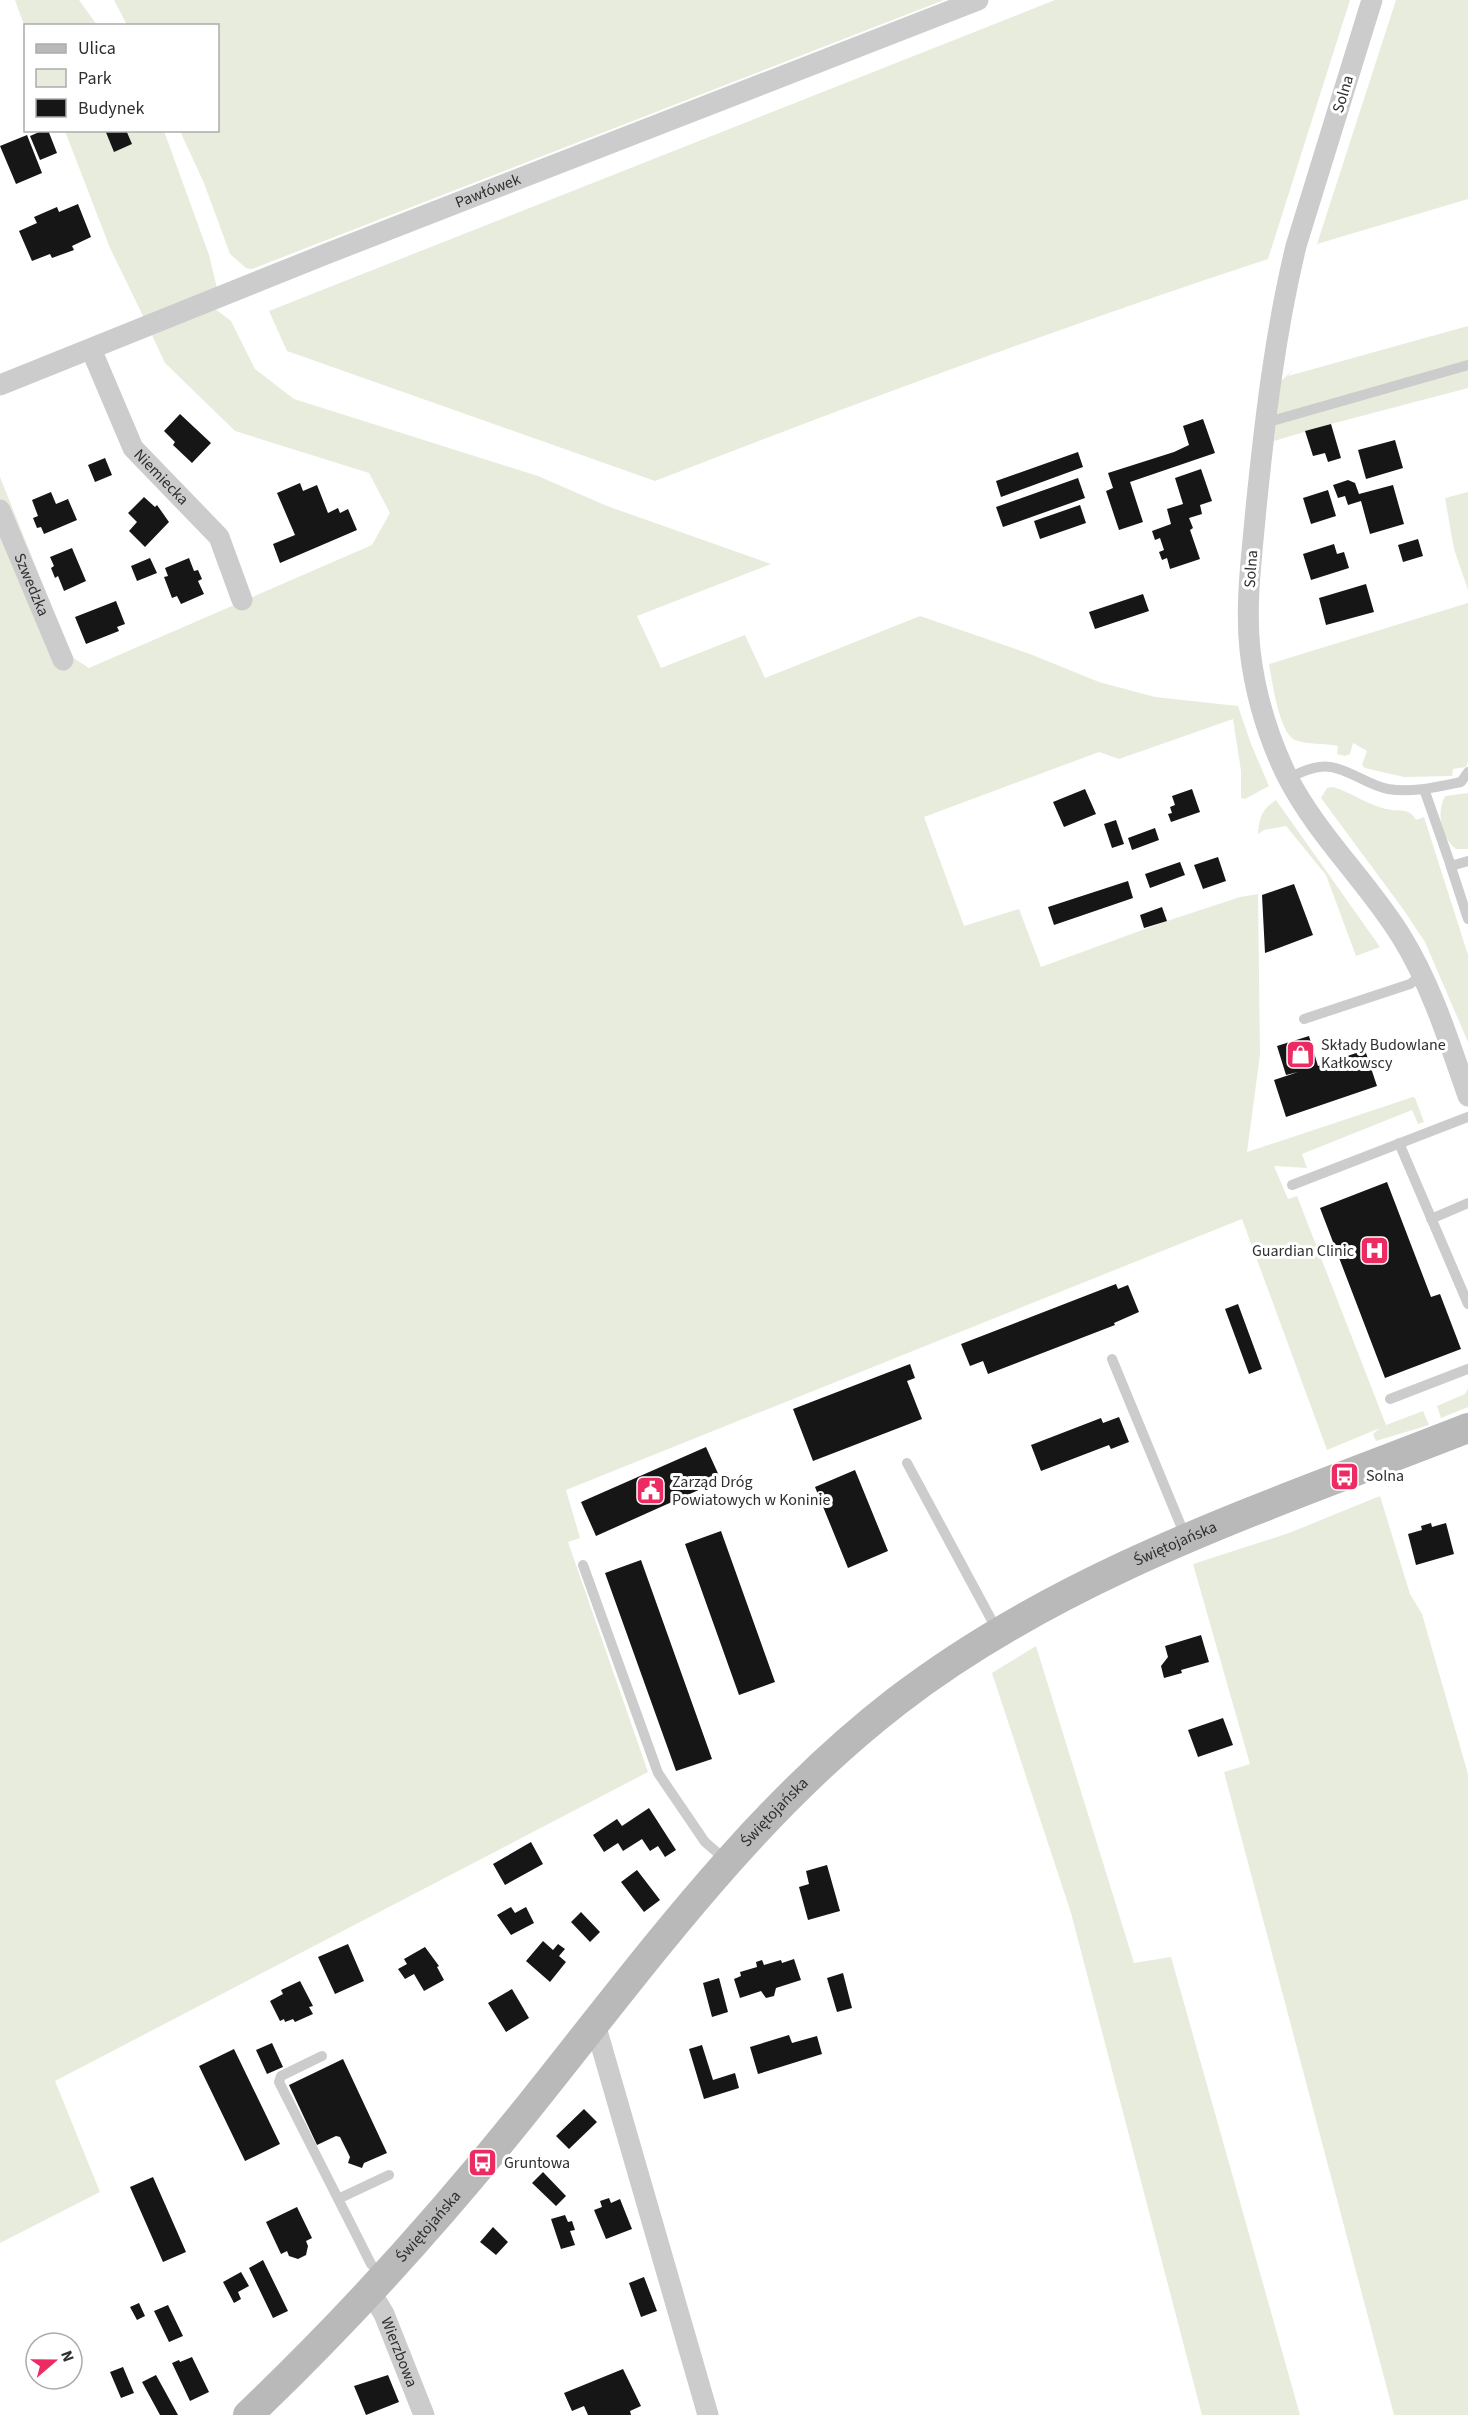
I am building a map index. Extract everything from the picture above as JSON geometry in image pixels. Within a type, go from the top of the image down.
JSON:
[{"type":"street","name":"Pawłówek","points":[[0,385],[326,254],[978,0]]},
{"type":"street","name":"Solna","points":[[1372,0],[1296,246],[1273,361],[1264,423],[1251,563],[1250,650],[1261,709],[1288,778],[1311,815],[1383,909],[1422,975],[1468,1096]]},
{"type":"street","name":"Niemiecka","points":[[91,349],[133,448],[219,537],[242,600]]},
{"type":"street","name":"Szwedzka","points":[[0,510],[63,660]]},
{"type":"street","name":"Świętojańska","points":[[248,2415],[325,2340],[483,2163],[728,1861],[776,1808],[849,1740],[936,1672],[998,1632],[1078,1587],[1186,1538],[1468,1428]]},
{"type":"street","points":[[595,2024],[708,2415]]},
{"type":"street","name":"Wierzbowa","points":[[377,2284],[384,2314],[424,2415]]},
{"type":"lane","points":[[1264,423],[1468,365]]},
{"type":"lane","points":[[1288,778],[1317,766],[1328,765],[1377,786],[1404,790],[1461,782],[1468,772]]},
{"type":"lane","points":[[1424,789],[1468,919]]},
{"type":"lane","points":[[1450,864],[1450,866],[1468,861]]},
{"type":"lane","points":[[1304,1020],[1410,984],[1422,975]]},
{"type":"lane","points":[[1292,1185],[1468,1117]]},
{"type":"lane","points":[[1398,1143],[1468,1304]]},
{"type":"lane","points":[[1431,1219],[1468,1203]]},
{"type":"lane","points":[[1112,1359],[1186,1538]]},
{"type":"lane","points":[[1390,1399],[1468,1369]]},
{"type":"lane","points":[[907,1463],[998,1632]]},
{"type":"lane","points":[[583,1565],[658,1773],[705,1842],[728,1861]]},
{"type":"lane","points":[[322,2056],[281,2076],[279,2082],[371,2264],[377,2284]]},
{"type":"lane","points":[[338,2199],[389,2175]]},
{"type":"green space","points":[[15,0],[79,0],[96,24],[24,24]]},
{"type":"green space","points":[[114,0],[944,0],[252,269],[246,268],[230,254],[204,183],[180,132],[219,132],[219,24],[126,24]]},
{"type":"green space","points":[[1055,0],[1350,0],[1268,259],[960,366],[655,481],[287,351],[269,311]]},
{"type":"green space","points":[[1396,0],[1468,0],[1468,199],[1317,244]]},
{"type":"green space","points":[[65,132],[164,132],[209,255],[217,288],[145,320],[110,248]]},
{"type":"green space","points":[[214,308],[231,321],[255,369],[294,399],[538,476],[607,506],[771,564],[637,616],[661,668],[745,635],[765,678],[920,616],[1030,654],[1099,682],[1155,697],[1238,706],[1269,786],[1245,799],[1241,798],[1241,771],[1233,719],[1119,759],[1099,752],[924,817],[964,926],[1019,909],[1041,967],[1167,921],[1240,897],[1258,894],[1260,1055],[1247,1152],[1415,1098],[1424,1122],[1418,1124],[1412,1110],[1302,1154],[1307,1168],[1274,1166],[1288,1199],[1297,1196],[1386,1425],[1423,1411],[1429,1425],[1376,1441],[1373,1434],[1380,1428],[1327,1450],[1242,1219],[566,1490],[580,1538],[568,1542],[648,1772],[55,2081],[100,2192],[0,2243],[0,477],[72,657],[89,668],[372,545],[390,513],[369,473],[235,431],[165,363],[150,331]]},
{"type":"green space","points":[[1468,326],[1468,388],[1274,441],[1281,381],[1293,370],[1288,376]]},
{"type":"green space","points":[[1468,492],[1468,590],[1454,549],[1445,498]]},
{"type":"green space","points":[[1468,603],[1468,761],[1466,767],[1453,769],[1452,776],[1404,777],[1365,768],[1362,765],[1367,751],[1353,743],[1350,754],[1345,756],[1337,754],[1338,746],[1300,742],[1289,735],[1277,705],[1269,664]]},
{"type":"green space","points":[[1333,787],[1376,806],[1409,812],[1416,820],[1424,817],[1468,955],[1468,1042],[1425,942],[1321,798],[1327,788]]},
{"type":"green space","points":[[1468,793],[1468,849],[1456,849],[1447,838],[1441,824],[1442,802],[1445,796]]},
{"type":"green space","points":[[1276,800],[1380,947],[1356,956],[1326,875],[1286,826],[1264,830],[1258,834],[1262,814]]},
{"type":"green space","points":[[1468,1388],[1468,1407],[1441,1418],[1437,1406],[1465,1394]]},
{"type":"green space","points":[[1380,1496],[1410,1594],[1422,1614],[1468,1774],[1468,2415],[1394,2415],[1224,1772],[1250,1764],[1193,1564],[1289,1533]]},
{"type":"green space","points":[[1036,1646],[1134,1963],[1171,1957],[1300,2415],[1202,2415],[1071,1913],[992,1673]]},
{"type":"building","points":[[39,132],[49,132],[57,153],[40,160],[30,136]]},
{"type":"building","points":[[106,132],[127,132],[132,144],[114,152]]},
{"type":"building","points":[[27,135],[42,173],[16,184],[0,146]]},
{"type":"building","points":[[78,204],[91,237],[72,246],[74,250],[52,258],[50,254],[32,261],[19,231],[37,223],[34,217],[57,207],[59,212]]},
{"type":"building","points":[[180,414],[211,443],[192,463],[173,445],[175,442],[164,431]]},
{"type":"building","points":[[1203,419],[1215,453],[1130,482],[1143,522],[1119,530],[1106,491],[1113,488],[1108,473],[1189,445],[1183,426]]},
{"type":"building","points":[[1331,424],[1341,458],[1328,462],[1325,453],[1313,456],[1305,431]]},
{"type":"building","points":[[1395,440],[1403,468],[1366,479],[1358,450]]},
{"type":"building","points":[[1078,452],[1083,467],[1001,497],[996,481]]},
{"type":"building","points":[[105,458],[112,475],[95,482],[88,465]]},
{"type":"building","points":[[1201,469],[1212,501],[1200,505],[1202,514],[1189,518],[1193,528],[1190,530],[1200,559],[1170,569],[1167,558],[1162,560],[1159,552],[1164,550],[1160,538],[1155,540],[1152,531],[1171,524],[1167,509],[1183,504],[1175,478]]},
{"type":"building","points":[[1078,478],[1085,498],[1003,527],[996,507]]},
{"type":"building","points":[[1348,480],[1355,483],[1359,494],[1393,485],[1404,524],[1370,534],[1361,501],[1348,505],[1345,496],[1338,498],[1333,485]]},
{"type":"building","points":[[300,483],[303,491],[317,485],[328,513],[338,508],[340,513],[348,509],[357,530],[280,563],[273,544],[295,535],[277,493]]},
{"type":"building","points":[[1328,490],[1336,516],[1311,524],[1303,498]]},
{"type":"building","points":[[51,492],[56,504],[68,499],[77,520],[44,534],[41,527],[37,528],[33,518],[38,516],[32,500]]},
{"type":"building","points":[[144,497],[155,507],[157,505],[169,522],[145,547],[129,531],[137,522],[128,513]]},
{"type":"building","points":[[1080,505],[1086,523],[1040,539],[1034,521]]},
{"type":"building","points":[[1418,539],[1423,556],[1403,562],[1398,545]]},
{"type":"building","points":[[1334,544],[1337,554],[1344,552],[1349,568],[1311,580],[1303,554]]},
{"type":"building","points":[[72,548],[86,581],[64,591],[58,576],[55,578],[51,568],[54,566],[50,557]]},
{"type":"building","points":[[150,558],[157,573],[137,581],[131,566]]},
{"type":"building","points":[[189,558],[194,571],[198,570],[202,579],[198,581],[204,594],[181,604],[177,596],[172,598],[164,577],[168,576],[165,568]]},
{"type":"building","points":[[1366,584],[1374,612],[1326,625],[1319,598]]},
{"type":"building","points":[[1143,594],[1149,611],[1095,629],[1089,612]]},
{"type":"building","points":[[116,601],[125,624],[117,627],[119,631],[86,644],[75,617]]},
{"type":"building","points":[[1085,789],[1096,814],[1064,827],[1053,802]]},
{"type":"building","points":[[1192,789],[1200,812],[1171,822],[1168,814],[1172,813],[1170,807],[1175,805],[1172,796]]},
{"type":"building","points":[[1116,820],[1124,844],[1112,848],[1104,824]]},
{"type":"building","points":[[1155,828],[1159,840],[1132,850],[1128,838]]},
{"type":"building","points":[[1218,857],[1226,881],[1203,889],[1194,865]]},
{"type":"building","points":[[1180,862],[1185,875],[1150,888],[1145,874]]},
{"type":"building","points":[[1128,881],[1133,898],[1054,925],[1048,907]]},
{"type":"building","points":[[1294,884],[1313,935],[1265,953],[1262,895]]},
{"type":"building","points":[[1162,907],[1167,921],[1144,928],[1140,915]]},
{"type":"building","points":[[1309,1036],[1318,1066],[1365,1050],[1377,1086],[1286,1117],[1274,1080],[1298,1072],[1286,1075],[1277,1046]]},
{"type":"building","name":"Guardian Clinic","points":[[1387,1182],[1431,1297],[1440,1294],[1461,1349],[1385,1378],[1320,1208]]},
{"type":"building","points":[[1116,1284],[1118,1289],[1128,1285],[1139,1312],[1114,1323],[1115,1325],[988,1374],[983,1361],[970,1366],[961,1344]]},
{"type":"building","points":[[1238,1304],[1262,1369],[1249,1374],[1225,1309]]},
{"type":"building","points":[[910,1364],[915,1378],[907,1381],[922,1419],[813,1461],[793,1409]]},
{"type":"building","points":[[1119,1417],[1129,1442],[1111,1449],[1109,1445],[1041,1471],[1031,1445],[1101,1418],[1103,1423]]},
{"type":"building","name":"Zarząd Dróg Powiatowych w Koninie","points":[[706,1447],[721,1480],[596,1536],[581,1502]]},
{"type":"building","points":[[855,1470],[888,1551],[848,1568],[815,1487]]},
{"type":"building","points":[[1431,1523],[1432,1527],[1446,1523],[1454,1554],[1416,1565],[1408,1534],[1422,1530],[1421,1526]]},
{"type":"building","points":[[721,1531],[775,1682],[739,1695],[685,1544]]},
{"type":"building","points":[[641,1560],[712,1759],[676,1771],[605,1573]]},
{"type":"building","points":[[1201,1635],[1209,1662],[1181,1670],[1182,1673],[1164,1678],[1161,1666],[1168,1657],[1165,1646]]},
{"type":"building","points":[[1223,1718],[1233,1745],[1198,1757],[1188,1730]]},
{"type":"building","points":[[649,1808],[676,1850],[665,1857],[658,1846],[650,1851],[642,1839],[623,1851],[618,1843],[604,1852],[593,1835],[617,1819],[622,1826]]},
{"type":"building","points":[[531,1842],[543,1864],[505,1885],[493,1864]]},
{"type":"building","points":[[827,1865],[840,1911],[808,1920],[799,1887],[809,1884],[806,1871]]},
{"type":"building","points":[[637,1870],[660,1900],[644,1912],[621,1882]]},
{"type":"building","points":[[511,1907],[515,1913],[526,1907],[534,1923],[511,1935],[497,1915]]},
{"type":"building","points":[[581,1912],[600,1932],[590,1942],[571,1922]]},
{"type":"building","points":[[543,1941],[553,1950],[558,1944],[565,1949],[559,1956],[566,1962],[550,1982],[526,1961]]},
{"type":"building","points":[[348,1944],[364,1981],[335,1994],[318,1957]]},
{"type":"building","points":[[425,1947],[439,1966],[437,1967],[444,1980],[424,1991],[414,1974],[405,1979],[398,1969],[407,1964],[404,1959]]},
{"type":"building","points":[[794,1959],[801,1980],[776,1988],[774,1996],[766,1998],[761,1991],[740,1998],[734,1979],[741,1976],[740,1972],[757,1967],[756,1962],[762,1960],[764,1965]]},
{"type":"building","points":[[843,1973],[852,2008],[837,2012],[827,1978]]},
{"type":"building","points":[[719,1978],[728,2012],[712,2017],[703,1983]]},
{"type":"building","points":[[300,1981],[313,2006],[309,2007],[313,2014],[295,2022],[293,2019],[280,2021],[270,2001],[283,1994],[281,1990]]},
{"type":"building","points":[[512,1989],[529,2018],[506,2032],[488,2003]]},
{"type":"building","points":[[789,2035],[792,2043],[817,2036],[822,2054],[758,2074],[750,2047]]},
{"type":"building","points":[[272,2043],[283,2067],[267,2074],[256,2050]]},
{"type":"building","points":[[702,2045],[713,2080],[735,2073],[739,2088],[704,2099],[689,2049]]},
{"type":"building","points":[[234,2049],[280,2144],[245,2161],[199,2066]]},
{"type":"building","points":[[343,2059],[387,2153],[364,2163],[362,2168],[348,2163],[350,2157],[340,2137],[336,2136],[317,2145],[289,2085]]},
{"type":"building","points":[[584,2109],[597,2122],[569,2149],[556,2136]]},
{"type":"building","points":[[543,2172],[566,2196],[556,2206],[532,2183]]},
{"type":"building","points":[[153,2177],[186,2252],[163,2262],[130,2187]]},
{"type":"building","points":[[609,2198],[611,2203],[620,2199],[632,2229],[606,2239],[594,2210],[602,2207],[600,2201]]},
{"type":"building","points":[[297,2207],[312,2238],[306,2241],[308,2246],[306,2255],[298,2259],[289,2256],[287,2251],[281,2254],[266,2222]]},
{"type":"building","points":[[565,2215],[568,2222],[572,2221],[575,2230],[570,2231],[575,2245],[561,2249],[551,2219]]},
{"type":"building","points":[[493,2227],[508,2242],[496,2255],[480,2242]]},
{"type":"building","points":[[263,2260],[288,2311],[273,2318],[249,2268]]},
{"type":"building","points":[[241,2272],[249,2286],[238,2292],[241,2299],[234,2303],[223,2282]]},
{"type":"building","points":[[644,2277],[657,2311],[641,2317],[629,2283]]},
{"type":"building","points":[[139,2303],[145,2316],[137,2320],[130,2307]]},
{"type":"building","points":[[168,2305],[183,2336],[169,2342],[154,2311]]},
{"type":"building","points":[[192,2357],[209,2392],[190,2401],[172,2363]]},
{"type":"building","points":[[123,2367],[134,2393],[121,2398],[110,2372]]},
{"type":"building","points":[[623,2369],[641,2406],[630,2411],[631,2415],[588,2415],[584,2406],[572,2411],[564,2393]]},
{"type":"building","points":[[156,2375],[178,2415],[160,2415],[142,2382]]},
{"type":"building","points":[[388,2375],[399,2402],[366,2415],[354,2386]]},
{"type":"place","name":"Składy Budowlane Kałkowscy","points":[[1300,1054]]},
{"type":"place","name":"Guardian Clinic","points":[[1375,1251]]},
{"type":"place","name":"Solna","points":[[1345,1476]]},
{"type":"place","name":"Zarząd Dróg Powiatowych w Koninie","points":[[651,1491]]},
{"type":"place","name":"Gruntowa","points":[[483,2163]]}]
